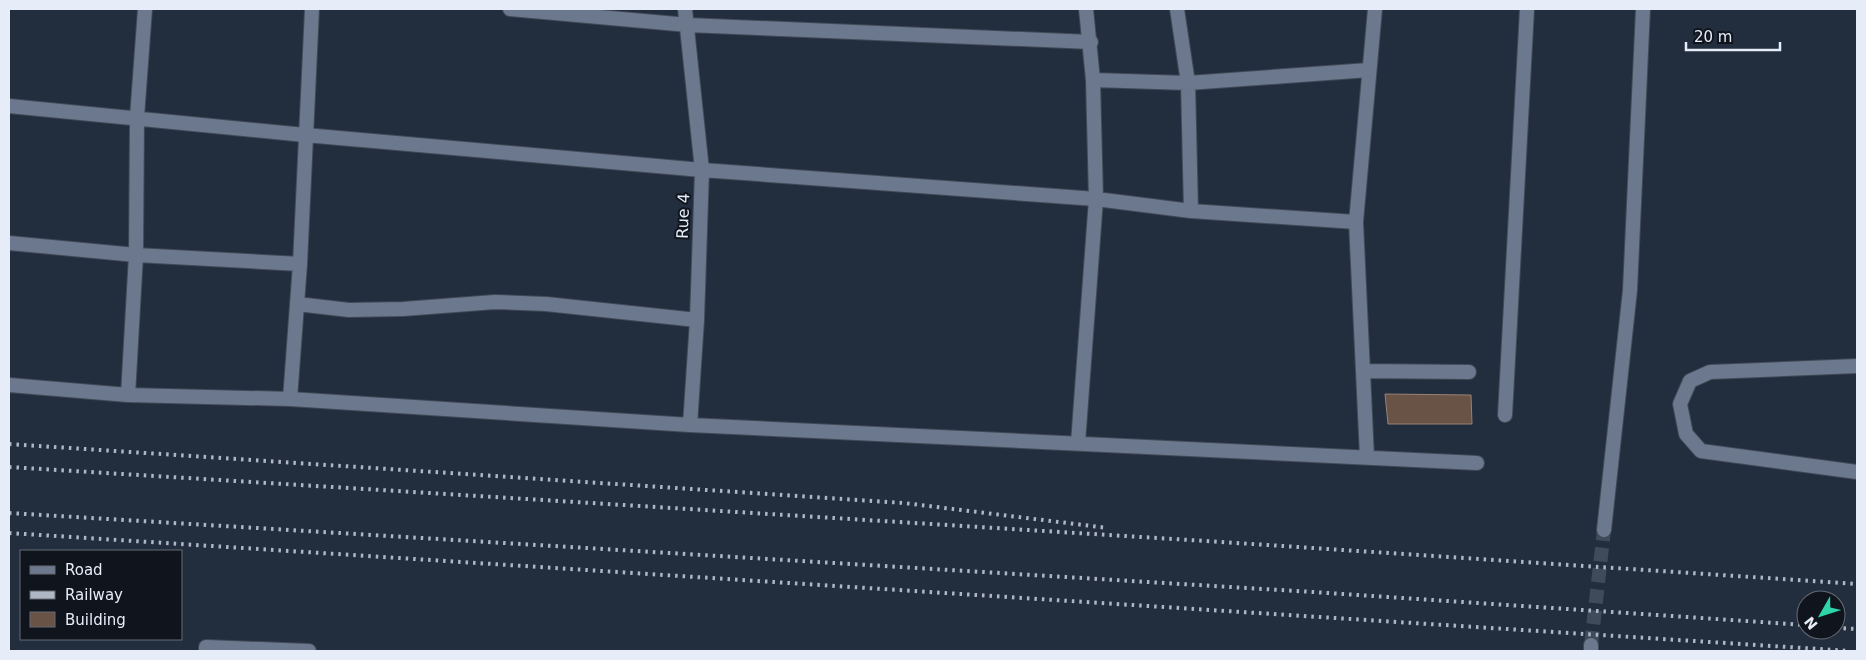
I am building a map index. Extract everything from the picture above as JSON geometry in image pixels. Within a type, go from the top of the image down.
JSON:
[{"type":"street","points":[[128,395],[136,254],[137,118],[145,9]]},
{"type":"street","points":[[290,399],[300,264],[312,9]]},
{"type":"street","points":[[510,9],[688,25],[1091,42]]},
{"type":"street","name":"Rue 4","points":[[685,9],[702,170],[697,320],[690,425]]},
{"type":"street","points":[[1078,443],[1096,199],[1091,42],[1086,9]]},
{"type":"street","points":[[1178,9],[1188,83],[1191,211]]},
{"type":"street","points":[[1367,457],[1356,222],[1375,9]]},
{"type":"street","points":[[1505,415],[1527,9]]},
{"type":"street","points":[[1604,530],[1630,290],[1643,9]]},
{"type":"street","points":[[1093,80],[1188,83],[1369,70]]},
{"type":"street","points":[[9,106],[305,135],[702,170],[1096,199],[1191,211],[1356,222]]},
{"type":"street","points":[[9,243],[136,254],[300,264]]},
{"type":"street","points":[[297,304],[349,310],[403,309],[503,302],[546,304],[697,320]]},
{"type":"street","points":[[1857,366],[1710,372],[1690,381],[1680,404],[1686,434],[1701,451],[1857,472]]},
{"type":"street","points":[[1363,371],[1469,372]]},
{"type":"street","points":[[9,385],[128,395],[290,399],[690,425],[1477,463]]},
{"type":"street","points":[[206,651],[206,647],[309,651]]},
{"type":"building","points":[[1385,394],[1471,395],[1472,424],[1388,424]]},
{"type":"tunnel","points":[[1591,645],[1604,530]]},
{"type":"railway","points":[[9,444],[904,503],[1108,528]]},
{"type":"railway","points":[[9,467],[1222,542],[1857,584]]},
{"type":"railway","points":[[9,513],[1313,592],[1796,624]]},
{"type":"railway","points":[[9,533],[1850,651]]},
{"type":"railway","points":[[1846,628],[1857,629]]}]
